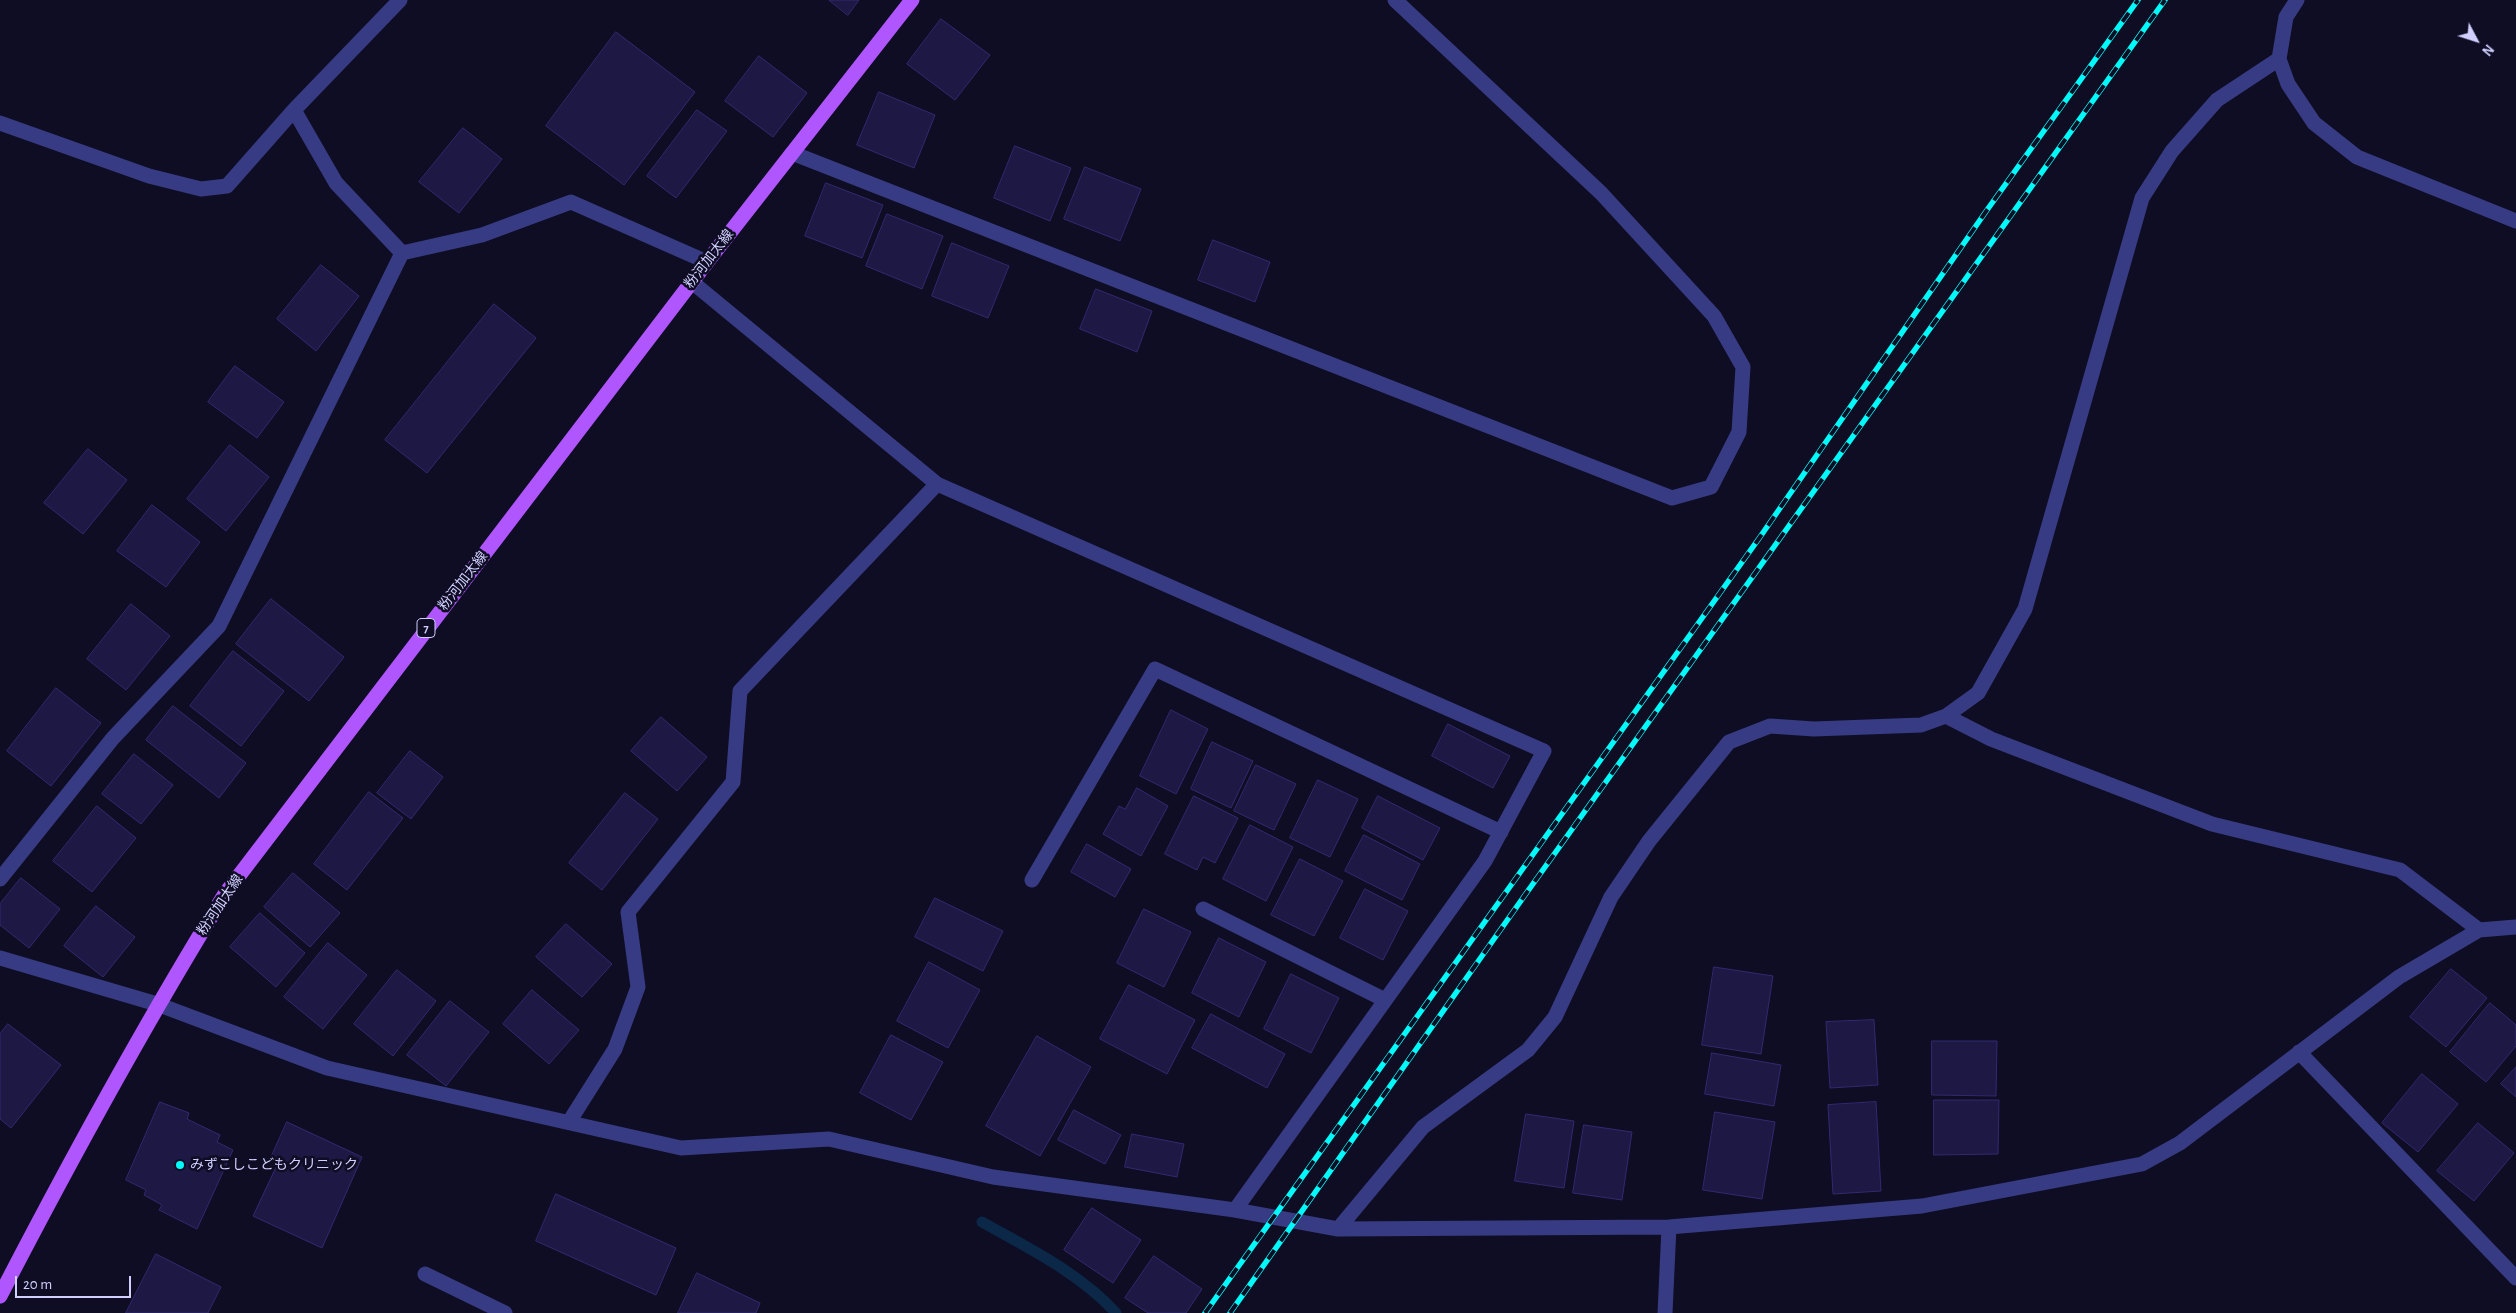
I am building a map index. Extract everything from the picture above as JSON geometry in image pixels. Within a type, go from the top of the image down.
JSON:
[{"type":"main road","name":"粉河加太線","points":[[0,1296],[76,1150],[157,1004],[225,894],[707,262],[912,0]]},
{"type":"street","points":[[0,123],[149,176],[201,189],[227,186],[294,110],[400,0]]},
{"type":"street","points":[[792,153],[1672,498],[1711,487],[1739,432],[1743,367],[1714,316],[1601,193],[1395,0]]},
{"type":"street","points":[[2296,0],[2286,17],[2279,59],[2288,84],[2314,123],[2357,157],[2516,221]]},
{"type":"street","points":[[1338,1229],[1423,1128],[1528,1050],[1555,1017],[1612,897],[1649,841],[1729,742],[1770,726],[1814,729],[1921,725],[1946,716],[1978,693],[2024,609],[2142,198],[2172,151],[2217,100],[2279,59]]},
{"type":"street","points":[[294,110],[336,183],[402,253]]},
{"type":"street","points":[[402,253],[482,235],[571,202],[707,262]]},
{"type":"street","points":[[0,879],[112,738],[220,626],[402,253]]},
{"type":"street","points":[[692,282],[936,484],[1544,751],[1485,861],[1235,1210]]},
{"type":"street","points":[[568,1122],[615,1049],[638,987],[628,912],[732,782],[740,691],[936,484]]},
{"type":"street","points":[[1032,880],[1155,669],[1501,832]]},
{"type":"street","points":[[1946,716],[1991,738],[2212,824],[2400,870],[2479,930]]},
{"type":"street","points":[[1203,909],[1385,1000]]},
{"type":"street","points":[[0,958],[157,1004],[326,1068],[681,1148],[829,1139],[993,1177],[1235,1210],[1338,1229],[1669,1227],[1922,1206],[2142,1164],[2180,1143],[2399,977],[2479,930],[2516,927]]},
{"type":"street","points":[[2299,1052],[2516,1278]]},
{"type":"street","points":[[1665,1313],[1669,1227]]},
{"type":"street","points":[[425,1274],[505,1313]]},
{"type":"building","points":[[829,0],[859,0],[848,15]]},
{"type":"building","points":[[941,19],[990,55],[955,100],[907,64]]},
{"type":"building","points":[[616,32],[695,92],[624,185],[546,126]]},
{"type":"building","points":[[759,56],[807,93],[773,137],[725,101]]},
{"type":"building","points":[[879,92],[935,115],[914,168],[857,145]]},
{"type":"building","points":[[697,110],[727,131],[676,198],[647,176]]},
{"type":"building","points":[[463,128],[502,159],[459,213],[419,182]]},
{"type":"building","points":[[1015,146],[1071,168],[1050,221],[994,198]]},
{"type":"building","points":[[1085,167],[1141,189],[1120,241],[1064,219]]},
{"type":"building","points":[[826,183],[883,205],[862,258],[805,236]]},
{"type":"building","points":[[887,214],[943,236],[922,289],[866,266]]},
{"type":"building","points":[[1213,240],[1270,262],[1255,302],[1198,280]]},
{"type":"building","points":[[952,243],[1009,266],[988,318],[932,296]]},
{"type":"building","points":[[321,265],[359,296],[316,351],[277,319]]},
{"type":"building","points":[[1096,289],[1152,311],[1137,352],[1080,329]]},
{"type":"building","points":[[494,304],[536,338],[427,473],[385,440]]},
{"type":"building","points":[[235,366],[284,402],[257,438],[208,402]]},
{"type":"building","points":[[230,445],[269,477],[226,531],[187,499]]},
{"type":"building","points":[[88,449],[127,480],[83,534],[44,503]]},
{"type":"building","points":[[152,505],[200,542],[166,587],[117,551]]},
{"type":"building","points":[[271,599],[344,657],[309,701],[236,644]]},
{"type":"building","points":[[131,604],[170,636],[126,690],[87,659]]},
{"type":"building","points":[[233,651],[284,691],[241,746],[190,706]]},
{"type":"building","points":[[56,688],[101,723],[51,786],[7,751]]},
{"type":"building","points":[[173,706],[246,763],[219,798],[146,740]]},
{"type":"building","points":[[1171,710],[1208,729],[1176,794],[1140,776]]},
{"type":"building","points":[[661,717],[707,757],[677,791],[631,751]]},
{"type":"building","points":[[1448,724],[1510,756],[1493,788],[1432,756]]},
{"type":"building","points":[[1212,742],[1253,761],[1231,808],[1191,789]]},
{"type":"building","points":[[410,751],[443,777],[411,819],[377,793]]},
{"type":"building","points":[[134,754],[173,785],[141,824],[102,794]]},
{"type":"building","points":[[1256,765],[1296,784],[1274,830],[1234,811]]},
{"type":"building","points":[[1318,780],[1358,799],[1330,857],[1290,838]]},
{"type":"building","points":[[1137,788],[1168,806],[1141,856],[1103,834],[1119,806],[1125,809]]},
{"type":"building","points":[[369,792],[403,818],[347,890],[314,864]]},
{"type":"building","points":[[625,793],[658,819],[602,890],[569,863]]},
{"type":"building","points":[[1194,796],[1238,818],[1215,863],[1203,857],[1197,870],[1165,854]]},
{"type":"building","points":[[1378,796],[1440,828],[1423,860],[1362,828]]},
{"type":"building","points":[[97,806],[136,838],[92,892],[53,861]]},
{"type":"building","points":[[1250,825],[1293,847],[1266,901],[1223,879]]},
{"type":"building","points":[[1364,835],[1420,864],[1402,900],[1345,871]]},
{"type":"building","points":[[1087,844],[1131,869],[1115,897],[1071,872]]},
{"type":"building","points":[[1300,859],[1343,881],[1314,936],[1271,915]]},
{"type":"building","points":[[293,873],[340,913],[310,947],[264,907]]},
{"type":"building","points":[[21,878],[60,909],[29,948],[0,925],[0,904]]},
{"type":"building","points":[[1365,889],[1408,911],[1383,960],[1340,938]]},
{"type":"building","points":[[935,898],[1003,931],[983,971],[915,937]]},
{"type":"building","points":[[96,906],[135,937],[103,977],[64,946]]},
{"type":"building","points":[[1144,909],[1191,932],[1164,987],[1117,963]]},
{"type":"building","points":[[260,913],[305,953],[276,987],[230,947]]},
{"type":"building","points":[[566,924],[612,964],[582,997],[536,957]]},
{"type":"building","points":[[1219,938],[1266,962],[1239,1017],[1192,993]]},
{"type":"building","points":[[328,943],[367,975],[323,1029],[284,997]]},
{"type":"building","points":[[929,962],[980,990],[948,1048],[897,1021]]},
{"type":"building","points":[[1714,967],[1773,976],[1761,1054],[1702,1045]]},
{"type":"building","points":[[2451,969],[2487,998],[2446,1047],[2410,1017]]},
{"type":"building","points":[[397,970],[436,1001],[393,1056],[354,1024]]},
{"type":"building","points":[[1291,974],[1339,998],[1311,1053],[1264,1029]]},
{"type":"building","points":[[1129,985],[1195,1020],[1167,1074],[1100,1039]]},
{"type":"building","points":[[532,990],[579,1030],[549,1064],[503,1024]]},
{"type":"building","points":[[450,1001],[489,1032],[446,1086],[407,1055]]},
{"type":"building","points":[[2490,1003],[2516,1025],[2516,1046],[2486,1082],[2450,1052]]},
{"type":"building","points":[[1211,1014],[1285,1054],[1267,1088],[1192,1048]]},
{"type":"building","points":[[1874,1020],[1878,1085],[1830,1088],[1826,1022]]},
{"type":"building","points":[[8,1024],[61,1065],[11,1128],[0,1119],[0,1034]]},
{"type":"building","points":[[891,1035],[943,1062],[911,1120],[860,1093]]},
{"type":"building","points":[[1037,1036],[1091,1067],[1040,1156],[986,1126]]},
{"type":"building","points":[[1932,1041],[1997,1041],[1996,1096],[1932,1095]]},
{"type":"building","points":[[1712,1053],[1781,1065],[1774,1106],[1705,1094]]},
{"type":"building","points":[[2516,1067],[2516,1097],[2501,1084]]},
{"type":"building","points":[[2422,1074],[2458,1104],[2418,1152],[2382,1123]]},
{"type":"building","points":[[1934,1100],[1999,1100],[1998,1154],[1934,1155]]},
{"type":"building","name":"みずこしこどもクリニック","points":[[160,1102],[189,1113],[187,1119],[220,1135],[217,1142],[233,1150],[197,1229],[159,1210],[162,1205],[144,1195],[146,1190],[126,1180]]},
{"type":"building","points":[[1876,1102],[1881,1191],[1833,1194],[1828,1105]]},
{"type":"building","points":[[1074,1110],[1121,1135],[1105,1164],[1058,1140]]},
{"type":"building","points":[[1715,1112],[1775,1122],[1762,1199],[1703,1190]]},
{"type":"building","points":[[1526,1114],[1574,1121],[1564,1188],[1515,1181]]},
{"type":"building","points":[[287,1122],[362,1157],[322,1248],[253,1216],[278,1163],[270,1160]]},
{"type":"building","points":[[2478,1123],[2514,1153],[2474,1201],[2437,1171]]},
{"type":"building","points":[[1584,1125],[1632,1132],[1622,1200],[1573,1193]]},
{"type":"building","points":[[1132,1134],[1184,1144],[1177,1177],[1125,1167]]},
{"type":"building","points":[[556,1194],[676,1248],[656,1295],[536,1241]]},
{"type":"building","points":[[1092,1208],[1141,1240],[1113,1283],[1064,1250]]},
{"type":"building","points":[[156,1254],[221,1287],[208,1313],[126,1313]]},
{"type":"building","points":[[1154,1256],[1202,1289],[1186,1313],[1148,1313],[1125,1298]]},
{"type":"building","points":[[697,1273],[760,1303],[756,1313],[678,1313]]},
{"type":"waterway","points":[[982,1222],[1070,1273],[1116,1313]]},
{"type":"railway","points":[[1205,1313],[1760,537],[1987,210],[2138,0]]},
{"type":"railway","points":[[1230,1313],[1525,895],[2165,0]]},
{"type":"place","name":"みずこしこどもクリニック","points":[[180,1165]]}]
